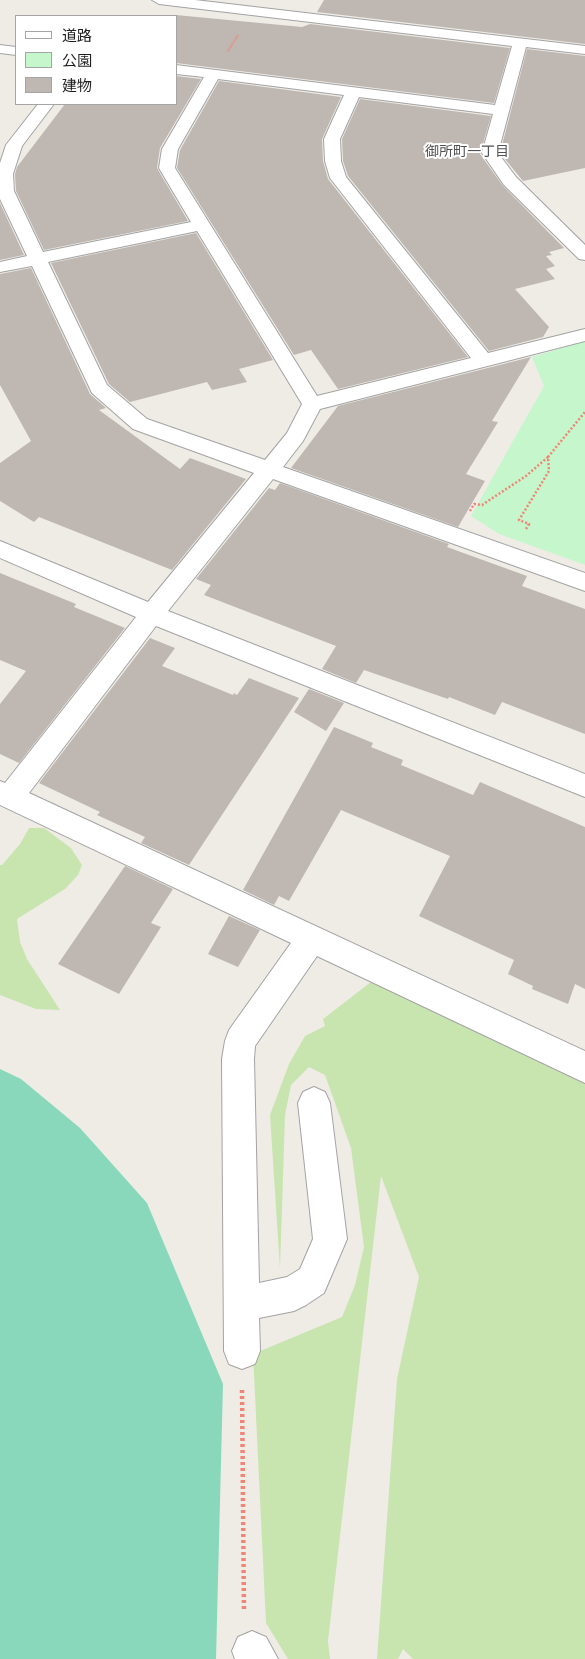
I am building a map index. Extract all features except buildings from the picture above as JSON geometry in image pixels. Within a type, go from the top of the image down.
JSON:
[{"type":"street","points":[[159,0],[257,5],[585,50]]},
{"type":"street","points":[[520,42],[500,110],[490,153],[510,181],[585,255]]},
{"type":"street","points":[[0,49],[15,51]]},
{"type":"street","points":[[178,69],[500,110]]},
{"type":"street","points":[[214,74],[170,149],[167,168],[200,225],[312,404]]},
{"type":"street","points":[[353,92],[332,139],[333,161],[338,178],[484,361]]},
{"type":"street","points":[[45,105],[14,145],[5,174],[5,190],[99,388],[140,424],[585,582]]},
{"type":"street","points":[[0,267],[200,225]]},
{"type":"street","points":[[585,335],[312,404],[296,436],[5,794],[585,1067]]},
{"type":"street","points":[[0,549],[152,614],[585,786]]},
{"type":"street","points":[[242,1351],[238,1059],[240,1041],[312,938]]},
{"type":"street","points":[[241,1305],[294,1292],[312,1281],[323,1259],[330,1239],[314,1104]]},
{"type":"path","points":[[214,74],[257,5]]},
{"type":"path","points":[[474,504],[482,505],[526,476],[548,457],[585,412]]},
{"type":"path","points":[[529,524],[519,520],[549,472],[548,457]]},
{"type":"path","points":[[242,1351],[244,1609],[254,1655]]},
{"type":"green space","points":[[585,341],[585,565],[499,534],[471,516],[544,386],[532,357]]},
{"type":"green space","points":[[29,828],[44,828],[71,848],[82,865],[78,875],[65,889],[17,919],[20,942],[27,959],[60,1010],[36,1009],[0,995],[0,865],[20,844]]},
{"type":"green space","points":[[371,982],[585,1084],[585,1659],[413,1659],[403,1649],[398,1659],[377,1659],[397,1379],[419,1277],[381,1176],[328,1641],[330,1659],[288,1659],[266,1623],[253,1354],[342,1317],[355,1285],[364,1247],[351,1148],[325,1075],[309,1067],[291,1085],[285,1115],[280,1269],[270,1115],[289,1064],[305,1036],[325,1026],[323,1019]]},
{"type":"green space","points":[[0,1069],[21,1079],[80,1128],[147,1203],[223,1384],[216,1659],[0,1659]]},
{"type":"district","name":"御所町一丁目","points":[[467,152]]}]
